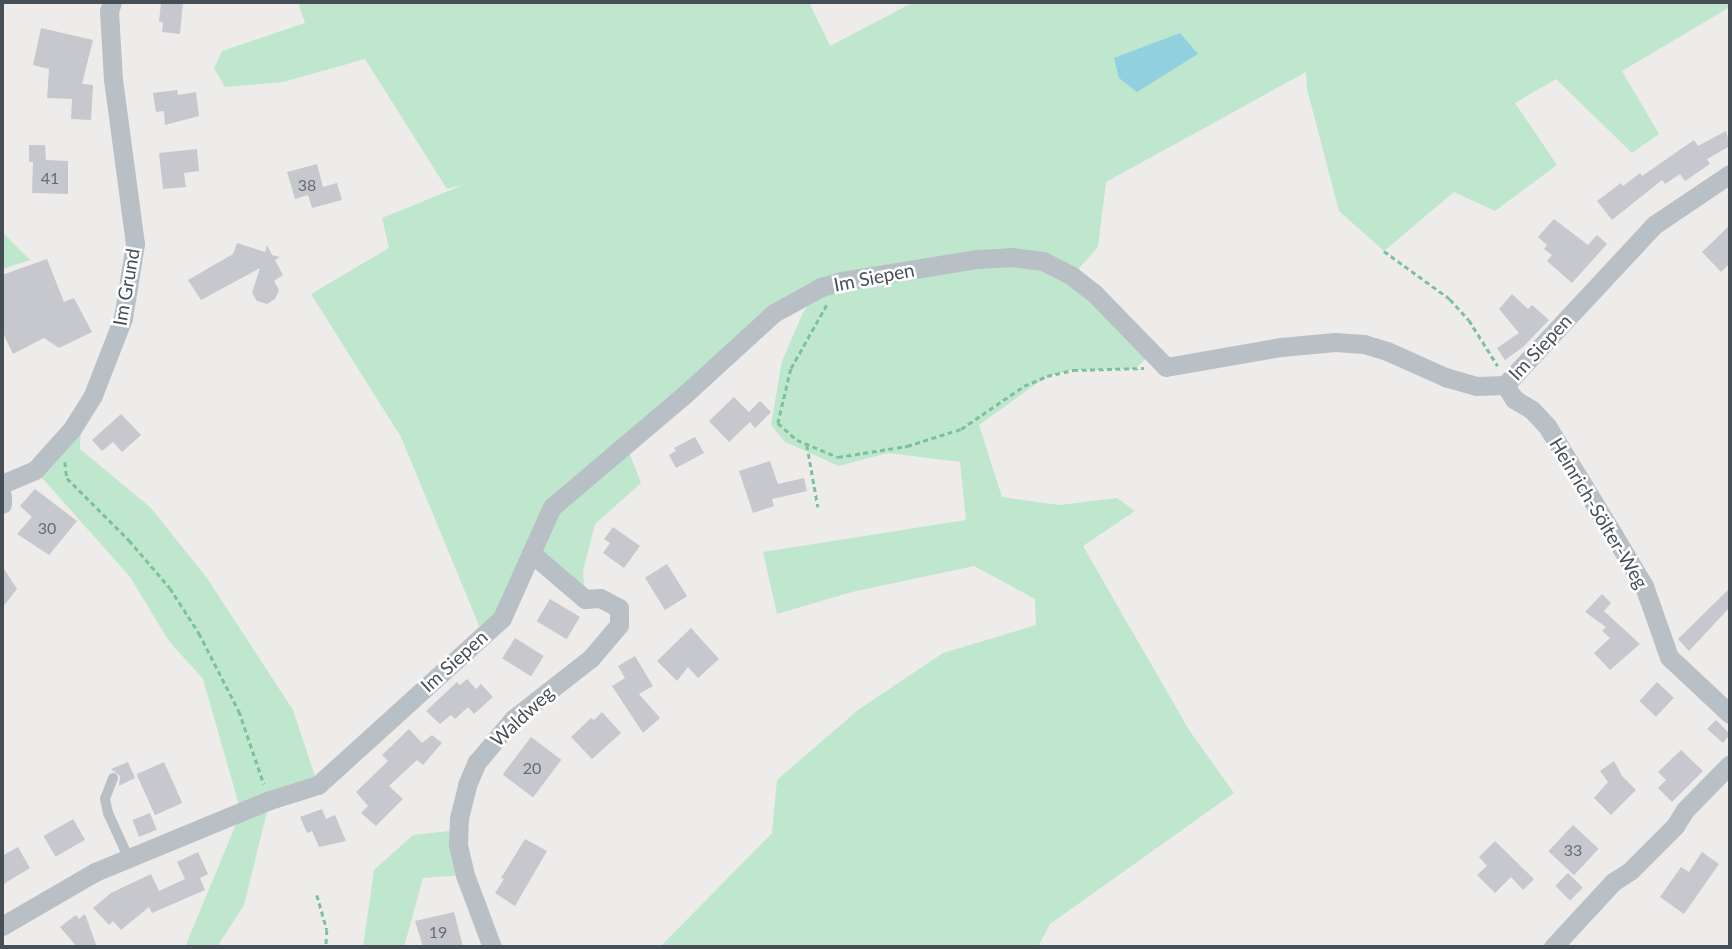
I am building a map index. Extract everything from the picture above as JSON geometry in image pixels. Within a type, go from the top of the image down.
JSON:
[{"type":"street","name":"Im Grund","points":[[2,484],[35,470],[72,429],[93,395],[123,318],[135,244],[113,80],[109,11],[112,2]]},
{"type":"street","name":"Im Siepen","points":[[2,926],[95,872],[270,800],[318,785],[502,618],[552,507],[774,313],[821,287],[842,281],[977,259],[1010,257],[1043,261],[1072,276],[1094,293],[1167,367],[1281,347],[1335,342],[1364,344],[1387,351],[1445,377],[1477,386],[1505,385],[1654,225],[1730,174]]},
{"type":"street","name":"Heinrich-Sölter-Weg","points":[[1505,385],[1514,399],[1532,410],[1547,426],[1606,522],[1644,586],[1669,657],[1730,714]]},
{"type":"street","points":[[2,495],[2,504]]},
{"type":"street","name":"Waldweg","points":[[492,947],[465,875],[458,845],[459,818],[467,785],[478,762],[513,719],[591,658],[619,625],[619,608],[600,598],[585,599],[531,553]]},
{"type":"street","points":[[1553,947],[1614,882],[1630,871],[1675,826],[1685,810],[1730,764]]},
{"type":"lane","points":[[113,778],[106,799],[108,813],[129,860]]},
{"type":"path","points":[[1384,251],[1450,299],[1463,313],[1487,345],[1505,385]]},
{"type":"path","points":[[842,281],[810,330],[791,369],[778,424],[807,444],[838,457],[907,446],[961,429],[1024,386],[1047,376],[1073,370],[1167,367]]},
{"type":"path","points":[[807,444],[818,507]]},
{"type":"path","points":[[67,455],[64,465],[68,478],[129,540],[170,587],[199,633],[239,711],[270,800]]},
{"type":"path","points":[[317,895],[327,930],[326,947]]},
{"type":"green space","points":[[298,2],[809,2],[830,46],[914,2],[1730,2],[1730,7],[1622,71],[1659,134],[1632,153],[1556,79],[1515,103],[1557,165],[1495,211],[1454,192],[1384,251],[1339,211],[1307,89],[1306,72],[1106,182],[1098,247],[1072,276],[1152,353],[1135,369],[1073,370],[1047,376],[979,425],[1002,497],[1059,505],[1117,498],[1135,511],[1083,546],[1189,730],[1234,793],[1050,924],[1038,947],[660,947],[772,833],[777,780],[858,710],[943,653],[1036,625],[1035,599],[974,566],[852,592],[777,614],[763,552],[966,520],[960,462],[888,453],[839,466],[785,442],[771,425],[782,361],[803,313],[819,289],[626,444],[641,483],[595,524],[583,571],[585,599],[531,554],[483,635],[401,437],[311,294],[389,248],[382,218],[463,185],[447,189],[365,59],[283,82],[225,87],[214,68],[222,51],[305,23]]},
{"type":"green space","points":[[2,232],[30,260],[2,269]]},
{"type":"green space","points":[[81,416],[80,449],[151,508],[207,578],[293,710],[318,785],[270,800],[244,905],[217,947],[185,947],[241,812],[203,679],[169,641],[130,577],[35,470]]},
{"type":"green space","points":[[458,830],[465,875],[423,878],[404,947],[363,947],[374,870],[413,835]]},
{"type":"water","points":[[1180,33],[1198,54],[1137,92],[1119,78],[1114,58]]},
{"type":"building","points":[[161,2],[183,2],[180,34],[162,32],[163,22],[159,22]]},
{"type":"building","points":[[41,28],[93,40],[82,84],[93,85],[91,120],[71,119],[72,99],[47,98],[49,69],[33,65]]},
{"type":"building","points":[[177,90],[178,95],[196,92],[199,116],[165,125],[164,111],[156,112],[153,93]]},
{"type":"building","points":[[1726,131],[1730,146],[1707,159],[1710,164],[1685,181],[1680,174],[1665,184],[1662,180],[1612,220],[1597,201],[1621,183],[1623,186],[1640,173],[1642,176],[1694,140],[1698,146]]},
{"type":"building","points":[[29,145],[45,145],[46,160],[68,161],[68,194],[32,193],[33,162],[29,162]]},
{"type":"building","points":[[197,149],[199,171],[184,173],[186,187],[163,189],[159,153]]},
{"type":"building","points":[[317,164],[323,187],[337,183],[342,200],[312,208],[308,195],[295,199],[287,172]]},
{"type":"building","points":[[1554,219],[1588,245],[1597,235],[1607,244],[1572,283],[1547,261],[1552,255],[1544,249],[1547,245],[1538,237]]},
{"type":"building","points":[[1730,225],[1730,263],[1721,272],[1702,252]]},
{"type":"building","points":[[237,243],[265,252],[267,245],[272,255],[280,257],[275,260],[283,275],[274,281],[279,290],[275,299],[267,304],[257,301],[252,293],[260,268],[201,300],[188,280],[233,254]]},
{"type":"building","points":[[47,259],[64,302],[74,298],[92,332],[59,348],[44,338],[13,354],[2,331],[2,275]]},
{"type":"building","points":[[1512,294],[1528,309],[1532,305],[1549,320],[1523,347],[1505,360],[1497,348],[1519,333],[1499,309]]},
{"type":"building","points":[[734,397],[749,412],[760,401],[771,412],[755,428],[750,422],[729,442],[709,421]]},
{"type":"building","points":[[121,414],[141,435],[122,452],[113,442],[102,451],[92,440]]},
{"type":"building","points":[[695,437],[704,453],[676,468],[669,455],[676,451],[674,448]]},
{"type":"building","points":[[770,461],[778,484],[804,478],[807,491],[772,499],[774,506],[753,513],[739,471]]},
{"type":"building","points":[[35,489],[77,521],[49,555],[17,534],[32,517],[20,506]]},
{"type":"building","points":[[613,527],[640,546],[624,568],[603,553],[610,543],[604,539]]},
{"type":"building","points":[[667,564],[687,596],[665,610],[645,578]]},
{"type":"building","points":[[2,566],[17,589],[2,608]]},
{"type":"building","points":[[1730,588],[1730,607],[1689,651],[1678,639]]},
{"type":"building","points":[[1602,594],[1611,603],[1604,611],[1640,644],[1610,670],[1594,653],[1610,638],[1602,631],[1606,627],[1585,612]]},
{"type":"building","points":[[550,599],[580,617],[567,639],[537,621]]},
{"type":"building","points":[[691,628],[719,659],[698,678],[688,667],[677,681],[657,661]]},
{"type":"building","points":[[515,638],[544,656],[531,676],[502,658]]},
{"type":"building","points":[[635,656],[653,686],[639,694],[660,718],[643,733],[612,686],[625,678],[618,666]]},
{"type":"building","points":[[467,679],[476,689],[481,684],[493,697],[474,714],[468,707],[455,719],[451,715],[440,724],[426,711],[457,682],[460,685]]},
{"type":"building","points":[[1657,682],[1674,698],[1656,717],[1639,701]]},
{"type":"building","points":[[602,712],[621,733],[592,759],[571,737],[591,718],[594,720]]},
{"type":"building","points":[[1716,720],[1730,734],[1723,743],[1707,729]]},
{"type":"building","points":[[409,729],[422,743],[432,735],[442,743],[423,765],[417,760],[389,786],[403,799],[376,826],[361,813],[368,806],[356,792],[388,761],[382,755]]},
{"type":"building","points":[[531,737],[561,760],[533,797],[503,775]]},
{"type":"building","points":[[1681,750],[1703,771],[1672,802],[1658,788],[1666,780],[1658,772]]},
{"type":"building","points":[[1614,761],[1622,776],[1636,790],[1611,815],[1594,798],[1608,782],[1600,771]]},
{"type":"building","points":[[128,762],[135,778],[119,786],[120,776],[111,769]]},
{"type":"building","points":[[164,762],[182,803],[155,815],[137,774]]},
{"type":"building","points":[[322,809],[326,819],[335,815],[346,841],[319,847],[312,831],[307,833],[300,817]]},
{"type":"building","points":[[150,813],[157,830],[139,837],[132,820]]},
{"type":"building","points":[[73,819],[85,840],[56,857],[44,836]]},
{"type":"building","points":[[1573,825],[1599,849],[1574,875],[1548,851]]},
{"type":"building","points":[[525,839],[547,851],[515,906],[495,893]]},
{"type":"building","points":[[1495,841],[1534,879],[1523,890],[1511,877],[1495,893],[1477,875],[1487,866],[1479,857]]},
{"type":"building","points":[[18,847],[30,868],[2,885],[2,856]]},
{"type":"building","points":[[198,852],[208,874],[200,878],[205,890],[152,913],[149,907],[121,930],[113,921],[109,925],[93,908],[111,893],[151,874],[159,891],[185,879],[177,862]]},
{"type":"building","points":[[1702,852],[1719,864],[1684,914],[1660,897],[1681,867],[1689,872]]},
{"type":"building","points":[[1568,873],[1583,888],[1570,901],[1555,886]]},
{"type":"building","points":[[454,912],[463,947],[423,947],[415,921]]},
{"type":"building","points":[[85,914],[97,947],[77,947],[60,927],[76,915],[79,919]]}]
